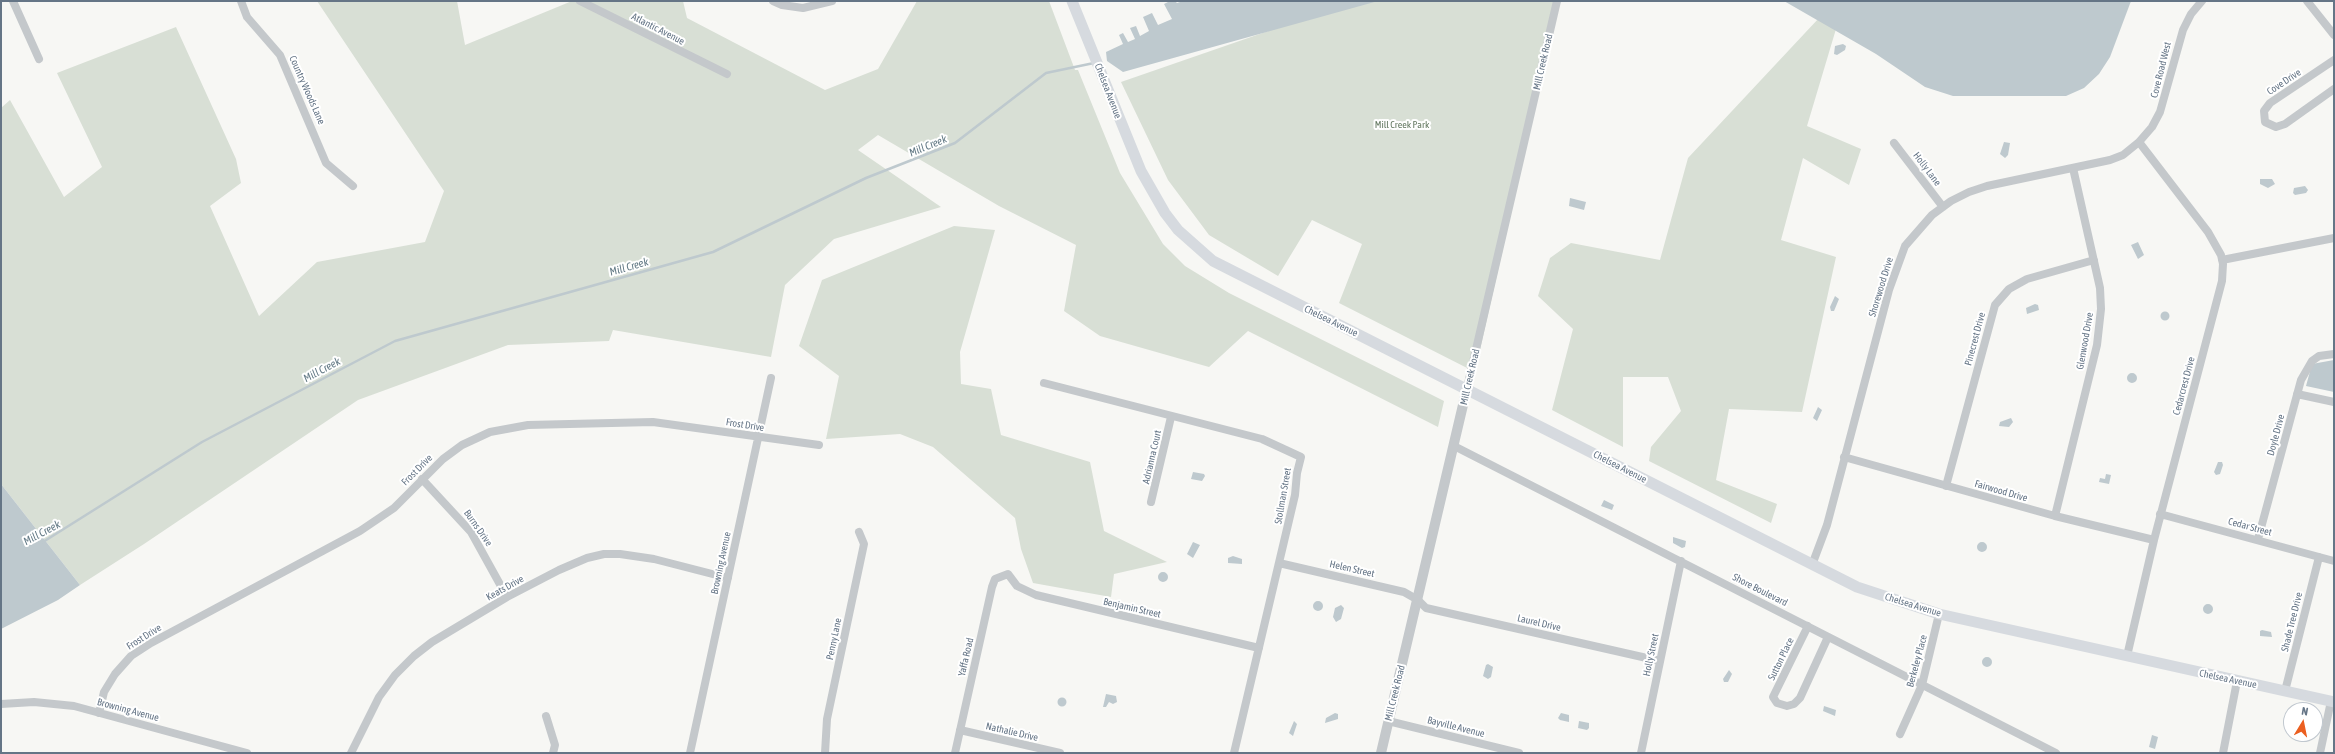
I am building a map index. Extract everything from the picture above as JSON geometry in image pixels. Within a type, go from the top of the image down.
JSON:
[{"type":"main road","name":"Chelsea Avenue","points":[[1072,1],[1141,171],[1165,213],[1194,246],[1213,261],[1250,281],[1467,388],[1857,587],[1939,614],[2332,701]]},
{"type":"street","points":[[13,1],[39,59]]},
{"type":"street","name":"Country Woods Lane","points":[[241,1],[247,17],[280,55],[326,163],[353,186]]},
{"type":"street","name":"Atlantic Avenue","points":[[580,1],[727,74]]},
{"type":"street","points":[[773,1],[782,5],[803,8],[832,1]]},
{"type":"street","name":"Mill Creek Road","points":[[1381,753],[1557,1]]},
{"type":"street","name":"Cove Road West","points":[[2139,142],[2152,127],[2160,112],[2183,30],[2191,14],[2202,1]]},
{"type":"street","points":[[2307,1],[2334,35]]},
{"type":"street","name":"Cove Drive","points":[[2334,60],[2270,103],[2264,112],[2265,122],[2276,127],[2285,124],[2334,90]]},
{"type":"street","name":"Shorewood Drive","points":[[1812,565],[1827,525],[1844,457],[1899,259],[1918,230],[1943,207],[1969,192],[1987,186],[2073,168],[2123,155],[2139,142]]},
{"type":"street","name":"Cedarcrest Drive","points":[[2127,656],[2160,514],[2222,281],[2222,260],[2208,232],[2139,142]]},
{"type":"street","name":"Holly Lane","points":[[1894,143],[1943,207]]},
{"type":"street","name":"Glenwood Drive","points":[[2055,516],[2100,325],[2100,288],[2073,168]]},
{"type":"street","points":[[2222,260],[2334,238]]},
{"type":"street","name":"Pinecrest Drive","points":[[1946,486],[1995,305],[2009,289],[2027,280],[2094,260]]},
{"type":"street","name":"Doyle Drive","points":[[2258,539],[2297,394],[2306,368],[2319,356],[2334,354]]},
{"type":"street","name":"Browning Avenue","points":[[690,753],[771,378]]},
{"type":"street","name":"Stollman Street","points":[[1044,383],[1171,417],[1262,439],[1301,457],[1297,473],[1295,495],[1280,563],[1258,648],[1234,753]]},
{"type":"street","points":[[2297,394],[2334,402]]},
{"type":"street","name":"Adrianna Court","points":[[1151,502],[1171,417]]},
{"type":"street","name":"Frost Drive","points":[[99,713],[104,692],[115,674],[131,656],[151,643],[360,531],[394,508],[443,459],[462,445],[490,432],[508,427],[653,422],[819,446]]},
{"type":"street","name":"Shore Boulevard","points":[[1454,446],[1538,491],[1681,561],[2056,753]]},
{"type":"street","name":"Fairwood Drive","points":[[1844,457],[2055,516],[2154,540]]},
{"type":"street","name":"Burns Drive","points":[[422,479],[471,532],[507,597]]},
{"type":"street","name":"Cedar Street","points":[[2160,514],[2334,560]]},
{"type":"street","name":"Penny Lane","points":[[825,753],[827,719],[864,544],[858,532]]},
{"type":"street","name":"Keats Drive","points":[[351,753],[379,697],[395,675],[414,656],[432,642],[507,597],[559,570],[587,558],[604,554],[654,559],[728,578]]},
{"type":"street","name":"Shade Tree Drive","points":[[2285,691],[2319,557]]},
{"type":"street","name":"Holly Street","points":[[1641,753],[1681,561]]},
{"type":"street","name":"Helen Street","points":[[1280,563],[1404,592],[1418,600]]},
{"type":"street","name":"Benjamin Street","points":[[1008,574],[1017,586],[1036,595],[1258,648]]},
{"type":"street","name":"Yaffa Road","points":[[955,753],[992,587],[995,579],[1008,574]]},
{"type":"street","name":"Laurel Drive","points":[[1418,600],[1426,608],[1660,661]]},
{"type":"street","name":"Berkeley Place","points":[[1900,734],[1922,685],[1939,614]]},
{"type":"street","name":"Sutton Place","points":[[1808,626],[1774,697],[1777,703],[1787,706],[1794,704],[1800,698],[1828,637]]},
{"type":"street","points":[[2223,753],[2237,681]]},
{"type":"street","points":[[2320,753],[2332,701]]},
{"type":"street","name":"Browning Avenue","points":[[1,704],[54,704],[99,713],[247,753]]},
{"type":"street","points":[[546,716],[555,745],[554,753]]},
{"type":"street","name":"Bayville Avenue","points":[[1388,721],[1519,753]]},
{"type":"street","name":"Nathalie Drive","points":[[960,730],[1060,753]]},
{"type":"green space","points":[[317,1],[457,1],[465,45],[572,1],[683,1],[687,18],[825,90],[878,69],[917,1],[1049,1],[1075,70],[1078,70],[1120,173],[1163,244],[1185,266],[1229,293],[1444,401],[1438,427],[1248,331],[1209,367],[1100,336],[1064,311],[1076,245],[999,206],[878,135],[858,150],[941,207],[834,239],[785,285],[771,357],[613,330],[609,341],[508,345],[358,400],[144,544],[80,585],[1,484],[1,108],[10,100],[64,197],[102,167],[57,73],[176,27],[236,159],[241,183],[210,206],[259,316],[317,262],[425,242],[444,191]]},
{"type":"green space","name":"Mill Creek Park","points":[[1355,1],[1559,1],[1475,372],[1339,303],[1362,244],[1312,220],[1278,276],[1209,235],[1168,180],[1121,82]]},
{"type":"green space","points":[[1819,18],[1836,29],[1807,126],[1861,149],[1849,185],[1803,158],[1781,240],[1836,257],[1802,412],[1729,409],[1716,480],[1777,504],[1771,523],[1649,461],[1651,447],[1681,411],[1668,377],[1623,377],[1623,447],[1552,410],[1573,329],[1538,296],[1550,258],[1571,243],[1660,260],[1688,158]]},
{"type":"green space","points":[[954,226],[995,230],[960,352],[961,384],[991,389],[1001,435],[1090,462],[1104,531],[1167,562],[1114,574],[1111,597],[1033,583],[1021,549],[1015,518],[933,447],[900,434],[826,439],[839,376],[799,346],[822,280]]},
{"type":"shaded area","points":[[1170,1],[1175,1],[1177,3],[1183,1],[1378,1],[1123,72],[1107,61],[1106,52],[1123,44],[1119,35],[1123,33],[1128,42],[1135,39],[1130,28],[1136,26],[1140,36],[1149,31],[1143,17],[1152,13],[1158,25],[1172,19],[1164,4]]},
{"type":"shaded area","points":[[1784,1],[2131,1],[2110,57],[2099,74],[2084,88],[2066,96],[1953,96],[1925,87],[1876,54]]},
{"type":"shaded area","points":[[1843,44],[1846,46],[1845,50],[1837,55],[1834,54],[1835,46]]},
{"type":"shaded area","points":[[2004,142],[2010,143],[2008,155],[2005,158],[2000,154]]},
{"type":"shaded area","points":[[2260,179],[2272,179],[2275,184],[2268,188],[2260,184]]},
{"type":"shaded area","points":[[2305,186],[2308,190],[2306,193],[2295,195],[2293,193],[2294,188]]},
{"type":"shaded area","points":[[1570,198],[1586,202],[1584,210],[1569,206]]},
{"type":"shaded area","points":[[2138,242],[2144,255],[2138,259],[2131,245]]},
{"type":"shaded area","points":[[1835,296],[1839,299],[1834,311],[1831,311],[1830,307]]},
{"type":"shaded area","points":[[2035,304],[2038,305],[2039,310],[2027,314],[2026,308]]},
{"type":"shaded area","points":[[2165,311],[2170,316],[2165,321],[2160,316]]},
{"type":"shaded area","points":[[2334,360],[2334,392],[2306,386],[2312,364]]},
{"type":"shaded area","points":[[2132,373],[2137,378],[2132,383],[2127,378]]},
{"type":"shaded area","points":[[1818,407],[1822,410],[1817,421],[1813,418]]},
{"type":"shaded area","points":[[2011,418],[2013,422],[2009,427],[1999,426],[2000,422]]},
{"type":"shaded area","points":[[2218,462],[2222,462],[2223,465],[2220,474],[2216,475],[2214,472]]},
{"type":"shaded area","points":[[1193,472],[1204,474],[1205,476],[1202,481],[1191,479]]},
{"type":"shaded area","points":[[2106,474],[2111,475],[2109,484],[2099,482],[2100,478],[2105,479]]},
{"type":"shaded area","points":[[1,484],[80,585],[58,600],[1,629]]},
{"type":"shaded area","points":[[1604,500],[1614,505],[1612,510],[1601,506]]},
{"type":"shaded area","points":[[1673,537],[1686,541],[1685,547],[1682,548],[1673,543]]},
{"type":"shaded area","points":[[1193,542],[1200,545],[1193,558],[1187,554]]},
{"type":"shaded area","points":[[1982,542],[1987,547],[1982,552],[1977,547]]},
{"type":"shaded area","points":[[1233,556],[1242,559],[1242,564],[1228,563],[1228,558]]},
{"type":"shaded area","points":[[1161,572],[1165,572],[1167,573],[1167,581],[1161,582],[1158,579],[1158,575]]},
{"type":"shaded area","points":[[1318,601],[1323,606],[1318,611],[1313,606]]},
{"type":"shaded area","points":[[2206,604],[2210,604],[2213,609],[2210,614],[2206,614],[2203,611],[2203,607]]},
{"type":"shaded area","points":[[1341,605],[1344,608],[1341,619],[1336,622],[1333,617],[1335,608]]},
{"type":"shaded area","points":[[2260,631],[2271,632],[2272,637],[2260,636]]},
{"type":"shaded area","points":[[1985,657],[1989,657],[1991,658],[1991,666],[1985,667],[1982,664],[1982,660]]},
{"type":"shaded area","points":[[1488,664],[1493,667],[1491,677],[1488,679],[1483,676],[1486,665]]},
{"type":"shaded area","points":[[1729,670],[1732,674],[1728,682],[1724,682],[1723,679]]},
{"type":"shaded area","points":[[1106,694],[1116,696],[1117,702],[1113,704],[1109,702],[1106,707],[1103,707]]},
{"type":"shaded area","points":[[1062,697],[1067,702],[1062,707],[1057,702]]},
{"type":"shaded area","points":[[1824,706],[1836,710],[1835,716],[1823,711]]},
{"type":"shaded area","points":[[1335,713],[1338,714],[1338,719],[1325,723],[1326,718]]},
{"type":"shaded area","points":[[1561,713],[1569,715],[1569,722],[1558,718]]},
{"type":"shaded area","points":[[1294,721],[1297,724],[1293,736],[1289,733]]},
{"type":"shaded area","points":[[1579,721],[1589,723],[1589,728],[1587,730],[1578,728]]},
{"type":"shaded area","points":[[2152,735],[2158,737],[2155,749],[2149,747]]},
{"type":"waterway","name":"Mill Creek","points":[[43,542],[202,442],[395,341],[713,252],[866,178],[955,143],[1046,73],[1094,63]]}]
